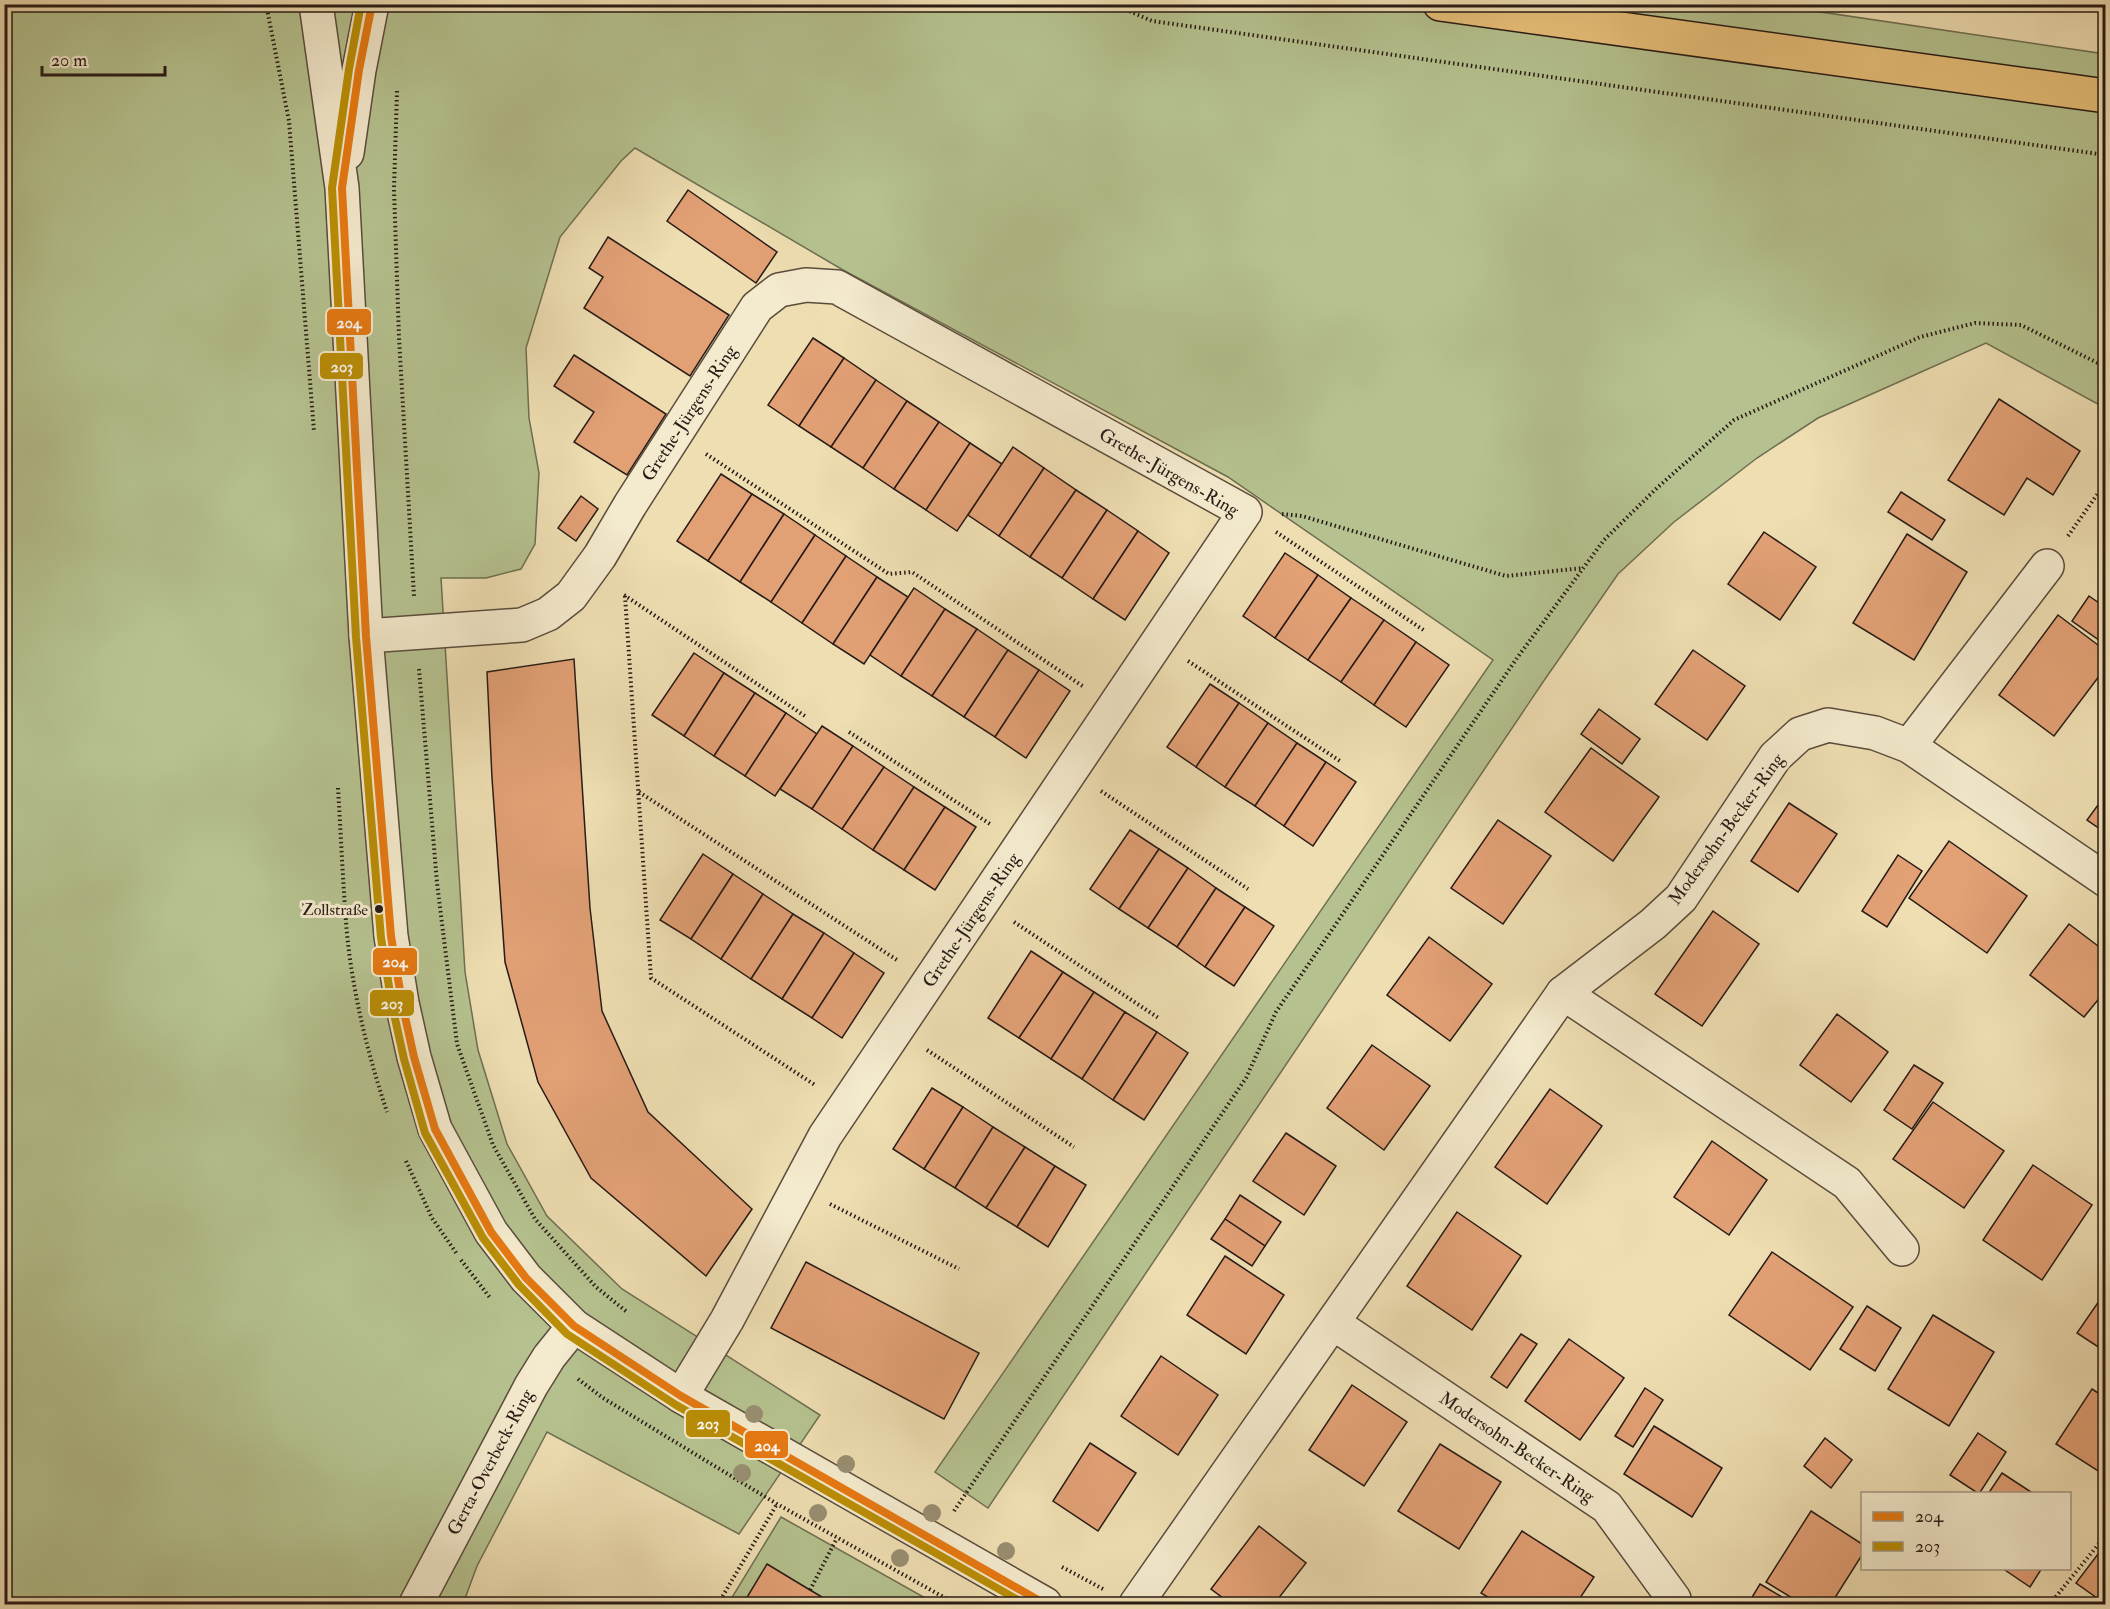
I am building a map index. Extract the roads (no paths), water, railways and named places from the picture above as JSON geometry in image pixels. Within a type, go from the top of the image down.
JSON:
[{"type":"main road","points":[[1440,4],[2106,96]]},
{"type":"street","points":[[316,4],[342,188],[366,636],[391,936],[406,1025],[435,1129],[491,1232],[526,1278],[574,1326],[681,1396],[1045,1605]]},
{"type":"street","points":[[342,188],[359,70],[372,4]]},
{"type":"street","name":"Grethe-Jürgens-Ring","points":[[366,636],[522,625],[548,614],[571,596],[600,556],[630,505],[757,307],[779,290],[806,285],[837,287],[1245,512],[825,1136],[727,1320],[681,1396]]},
{"type":"street","points":[[1909,746],[2047,566]]},
{"type":"street","name":"Modersohn-Becker-Ring","points":[[1137,1603],[1563,993],[1653,924],[1681,898],[1775,757],[1800,734],[1828,725],[1875,733],[1909,746],[2106,880]]},
{"type":"street","points":[[1563,993],[1847,1183],[1902,1249]]},
{"type":"street","name":"Modersohn-Becker-Ring","points":[[1333,1323],[1607,1507],[1674,1599]]},
{"type":"street","name":"Gerta-Overbeck-Ring","points":[[416,1605],[531,1386],[549,1357],[574,1326]]},
{"type":"place","name":"Zollstraße","points":[[379,909]]}]
